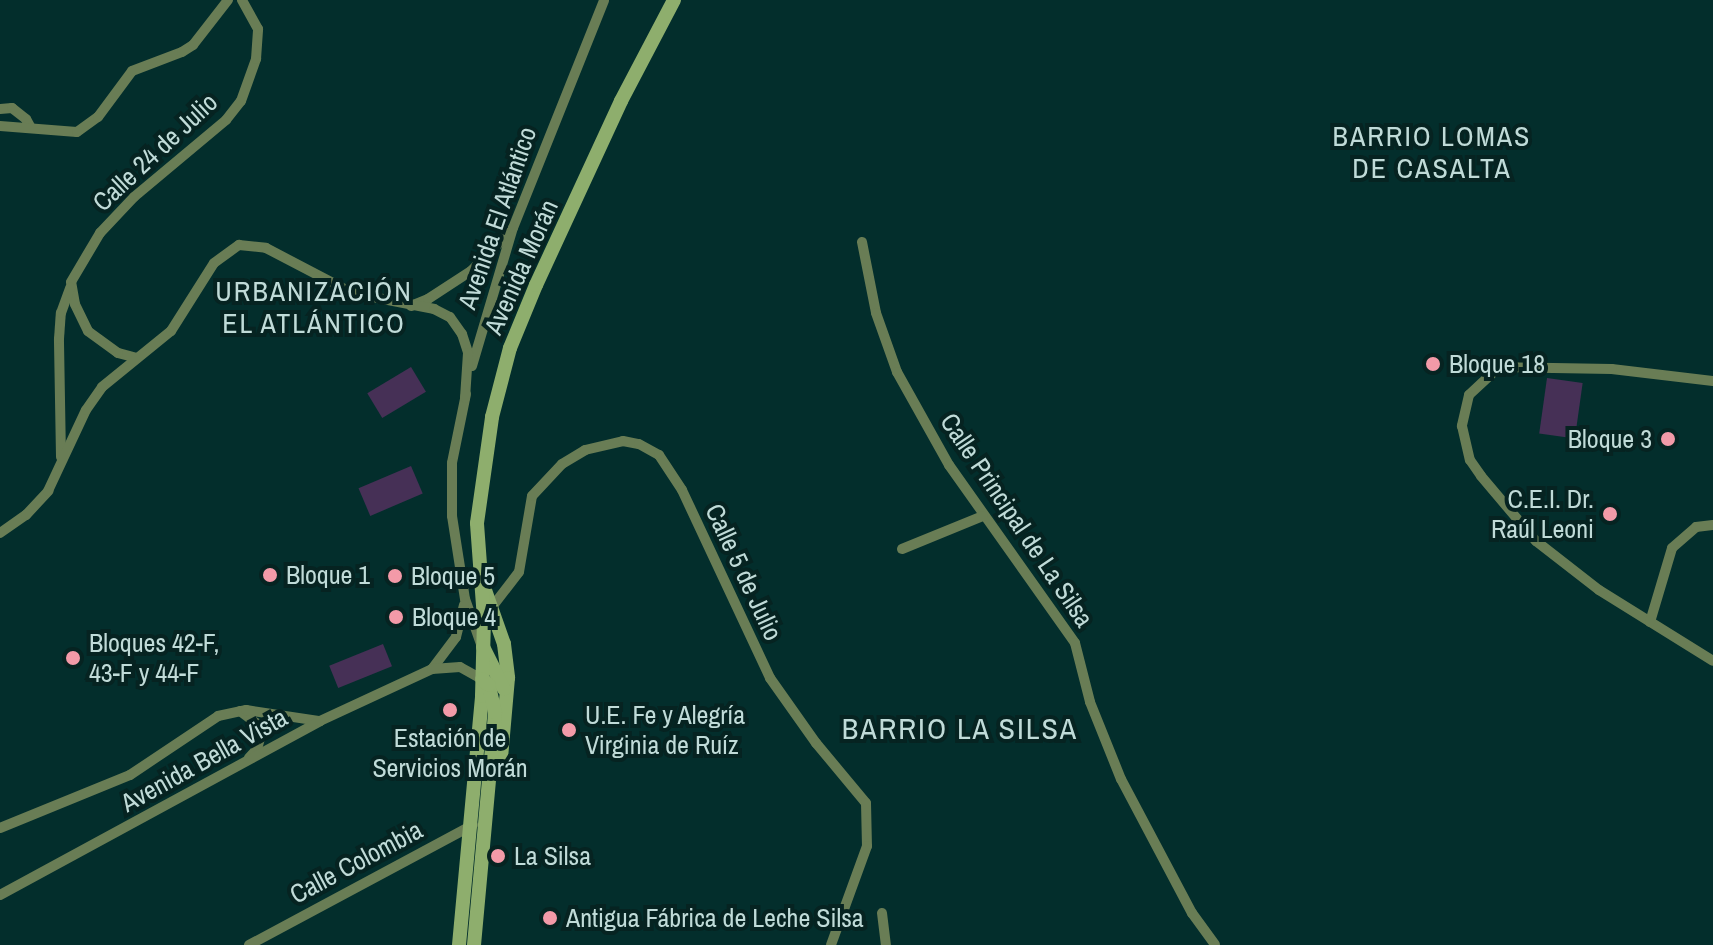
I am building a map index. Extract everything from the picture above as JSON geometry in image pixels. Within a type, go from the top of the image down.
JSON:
[{"type":"main road","name":"Avenida Morán","points":[[478,826],[484,619],[478,572],[481,478],[492,417],[510,348],[621,101],[674,0]]},
{"type":"main road","name":"Avenida Morán","points":[[478,572],[504,644],[508,705],[500,775],[489,795]]},
{"type":"main road","points":[[482,646],[502,682],[508,705]]},
{"type":"main road","points":[[459,945],[478,826],[489,795],[495,712],[489,685],[482,679]]},
{"type":"main road","points":[[474,945],[478,826]]},
{"type":"street","points":[[0,126],[67,133],[88,126],[132,71],[193,45],[228,0]]},
{"type":"street","name":"Calle 24 de Julio","points":[[59,467],[59,339],[61,313],[70,288],[81,262],[100,233],[134,197],[226,120],[241,101],[252,76],[258,43],[255,18],[242,0]]},
{"type":"street","name":"Avenida El Atlántico","points":[[482,646],[465,599],[454,547],[452,463],[485,316],[513,228],[604,0]]},
{"type":"street","points":[[0,109],[12,108],[26,119],[31,128]]},
{"type":"street","points":[[410,306],[444,290],[471,271],[513,228]]},
{"type":"street","name":"Calle Principal de La Silsa","points":[[862,242],[876,313],[897,372],[925,425],[983,516],[1075,643],[1090,702],[1121,779],[1204,940],[1215,945]]},
{"type":"street","points":[[0,533],[37,504],[92,399],[112,376],[171,331],[214,263],[239,245],[266,248],[340,289],[434,309],[456,324],[468,353],[465,398]]},
{"type":"street","points":[[70,288],[81,319],[98,341],[118,353],[137,358]]},
{"type":"street","points":[[1713,381],[1661,372],[1519,365],[1499,367],[1469,395],[1462,426],[1464,443],[1481,476],[1508,510],[1564,566],[1713,661]]},
{"type":"street","name":"Calle 5 de Julio","points":[[492,607],[519,572],[532,496],[562,464],[585,450],[623,441],[639,444],[659,455],[682,490],[770,678],[816,743],[866,803],[867,846],[831,945]]},
{"type":"street","points":[[902,549],[983,516]]},
{"type":"street","points":[[1650,622],[1672,548],[1696,527],[1713,525]]},
{"type":"street","name":"Avenida Bella Vista","points":[[0,895],[239,768],[320,721],[432,669],[456,637],[463,620],[465,599]]},
{"type":"street","points":[[432,669],[460,667],[482,679]]},
{"type":"street","points":[[238,710],[256,723],[261,735],[257,749],[239,768]]},
{"type":"street","points":[[0,828],[130,775],[161,757],[197,727],[238,710],[320,721]]},
{"type":"street","name":"Calle Colombia","points":[[249,945],[478,826]]},
{"type":"street","points":[[882,913],[886,945]]},
{"type":"shaded area","points":[[411,367],[426,392],[382,418],[367,393]]},
{"type":"shaded area","points":[[1547,378],[1583,383],[1575,438],[1539,433]]},
{"type":"shaded area","points":[[411,466],[423,494],[370,516],[359,488]]},
{"type":"shaded area","points":[[383,644],[392,666],[338,688],[329,666]]},
{"type":"place","name":"Bloque 18","points":[[1433,364]]},
{"type":"place","name":"Bloque 3","points":[[1668,439]]},
{"type":"place","name":"C.E.I. Dr. Raúl Leoni","points":[[1610,514]]},
{"type":"place","name":"Bloque 1","points":[[270,575]]},
{"type":"place","name":"Bloque 5","points":[[395,576]]},
{"type":"place","name":"Bloque 4","points":[[396,617]]},
{"type":"place","name":"Bloques 42-F, 43-F y 44-F","points":[[73,658]]},
{"type":"place","name":"Estación de Servicios Morán","points":[[450,710]]},
{"type":"place","name":"U.E. Fe y Alegría Virginia de Ruíz","points":[[569,730]]},
{"type":"place","name":"La Silsa","points":[[498,856]]},
{"type":"place","name":"Antigua Fábrica de Leche Silsa","points":[[550,918]]},
{"type":"district","name":"BARRIO LOMAS DE CASALTA","points":[[1432,152]]},
{"type":"district","name":"URBANIZACIÓN EL ATLÁNTICO","points":[[314,307]]},
{"type":"district","name":"BARRIO LA SILSA","points":[[960,728]]}]
